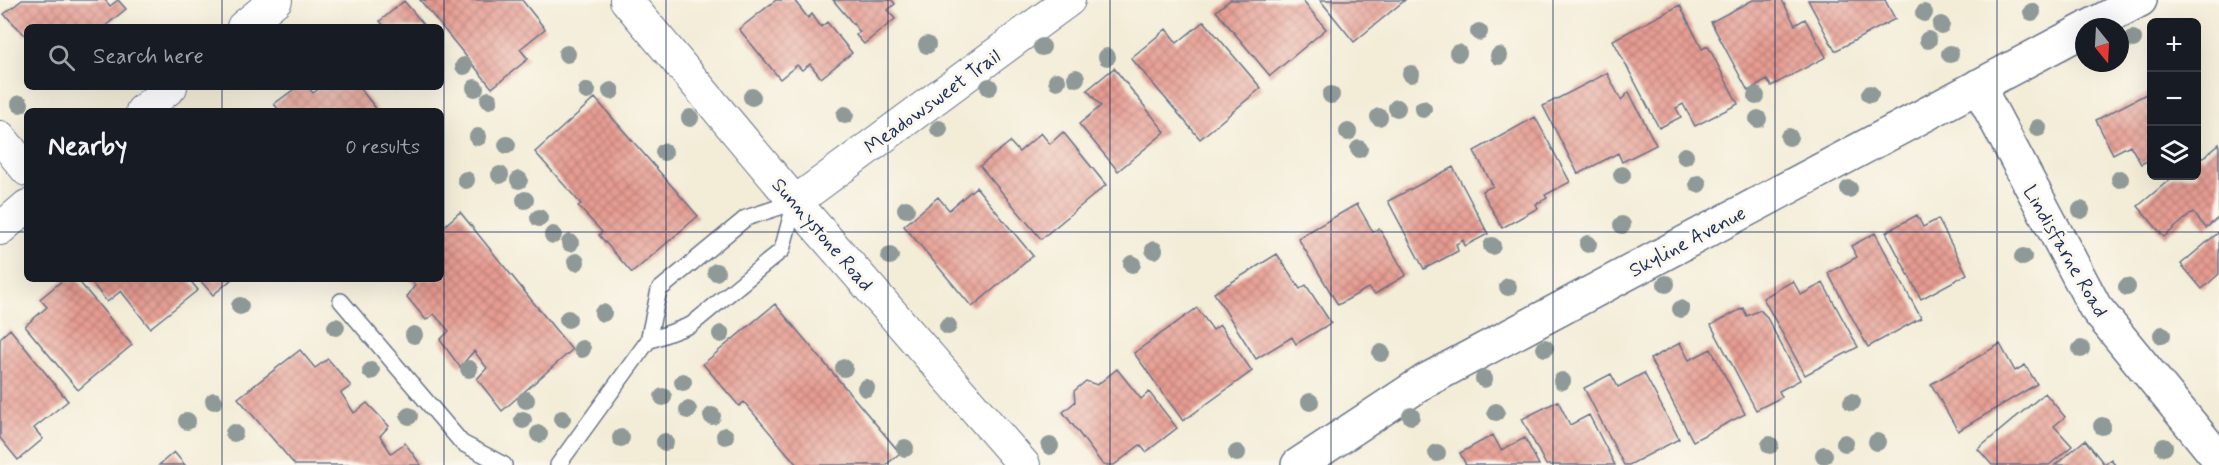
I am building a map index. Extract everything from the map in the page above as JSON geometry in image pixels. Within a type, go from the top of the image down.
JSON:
[{"type":"street","points":[[247,24],[276,0]]},
{"type":"street","name":"Sunnystone Road","points":[[626,0],[795,201],[1024,465]]},
{"type":"street","name":"Meadowsweet Trail","points":[[795,201],[1069,0]]},
{"type":"street","points":[[2106,18],[2140,0]]},
{"type":"street","name":"Skyline Avenue","points":[[1298,465],[1425,381],[2075,35]]},
{"type":"street","name":"Lindisfarne Road","points":[[1978,86],[2095,307],[2219,459]]},
{"type":"street","points":[[146,108],[167,90]]},
{"type":"street","points":[[0,137],[24,166]]},
{"type":"street","points":[[0,229],[24,209]]},
{"type":"lane","points":[[648,341],[691,325],[782,250],[795,201]]},
{"type":"lane","points":[[558,465],[648,341],[659,290],[746,218],[795,201]]},
{"type":"lane","points":[[341,302],[462,443],[504,465]]},
{"type":"building","points":[[22,0],[105,0],[110,6],[118,0],[126,9],[108,24],[24,24],[24,34],[4,14]]},
{"type":"building","points":[[420,0],[522,0],[545,29],[520,49],[528,59],[492,88],[444,29],[444,24],[440,24]]},
{"type":"building","points":[[776,0],[794,0],[808,18],[812,14],[821,27],[827,22],[852,53],[821,78],[810,64],[802,70],[797,65],[780,79],[739,29]]},
{"type":"building","points":[[833,0],[892,0],[895,4],[888,10],[895,19],[864,44],[856,35],[860,32]]},
{"type":"building","points":[[1230,0],[1302,0],[1326,29],[1270,76],[1216,11]]},
{"type":"building","points":[[1320,0],[1405,0],[1354,42]]},
{"type":"building","points":[[1753,0],[1782,0],[1795,25],[1805,19],[1826,57],[1771,86],[1767,80],[1748,91],[1711,22]]},
{"type":"building","points":[[1808,0],[1885,0],[1895,19],[1835,51]]},
{"type":"building","points":[[404,1],[423,24],[382,24],[380,21]]},
{"type":"building","points":[[1680,5],[1702,49],[1708,46],[1738,104],[1695,126],[1683,104],[1676,108],[1681,117],[1659,128],[1613,40]]},
{"type":"building","points":[[1204,21],[1261,88],[1200,139],[1131,58],[1166,29],[1177,43]]},
{"type":"building","points":[[1114,68],[1165,132],[1118,171],[1079,124],[1101,106],[1087,90]]},
{"type":"building","points":[[1607,73],[1621,100],[1629,92],[1656,145],[1622,162],[1618,153],[1578,174],[1543,106]]},
{"type":"building","points":[[293,90],[310,90],[313,93],[317,90],[361,90],[376,108],[277,108],[274,104]]},
{"type":"building","points":[[2147,94],[2147,161],[2141,164],[2130,145],[2113,154],[2096,120]]},
{"type":"building","points":[[595,98],[698,216],[632,273],[599,235],[602,232],[578,206],[581,204],[535,152]]},
{"type":"building","points":[[1535,117],[1570,182],[1545,195],[1547,198],[1536,204],[1538,208],[1502,228],[1482,191],[1493,186],[1474,151]]},
{"type":"building","points":[[1063,132],[1106,185],[1041,239],[980,166],[1010,142],[1019,152],[1041,133],[1050,144]]},
{"type":"building","points":[[2219,144],[2219,217],[2206,228],[2193,212],[2164,237],[2138,206],[2169,180],[2201,180],[2202,158]]},
{"type":"building","points":[[1453,167],[1488,234],[1465,246],[1463,240],[1456,244],[1458,251],[1424,269],[1388,201]]},
{"type":"building","points":[[976,187],[1033,256],[972,307],[904,226],[938,197],[949,210]]},
{"type":"building","points":[[1357,204],[1373,232],[1379,228],[1406,275],[1375,294],[1368,288],[1338,305],[1298,238]]},
{"type":"building","points":[[460,212],[572,350],[502,411],[477,379],[487,368],[474,351],[460,367],[440,340],[449,331],[434,314],[426,320],[407,297],[415,285],[412,282],[444,282],[444,226]]},
{"type":"building","points":[[1917,215],[1923,227],[1938,219],[1967,274],[1921,299],[1886,232]]},
{"type":"building","points":[[2219,232],[2219,274],[2202,289],[2181,264]]},
{"type":"building","points":[[1875,233],[1921,318],[1868,347],[1828,273],[1857,257],[1851,246]]},
{"type":"building","points":[[1277,254],[1300,289],[1306,285],[1331,323],[1296,344],[1292,337],[1256,359],[1214,293]]},
{"type":"building","points":[[1793,281],[1801,295],[1823,283],[1858,347],[1805,375],[1763,298]]},
{"type":"building","points":[[60,282],[80,282],[132,345],[78,390],[25,326],[47,307],[40,299]]},
{"type":"building","points":[[91,282],[191,282],[198,290],[150,328],[121,291],[107,302]]},
{"type":"building","points":[[202,282],[228,282],[213,295]]},
{"type":"building","points":[[775,304],[900,453],[886,465],[797,465],[744,402],[739,406],[703,364]]},
{"type":"building","points":[[1197,308],[1213,330],[1220,325],[1252,371],[1183,421],[1134,353]]},
{"type":"building","points":[[1743,308],[1747,316],[1760,310],[1766,316],[1800,380],[1779,391],[1782,397],[1756,410],[1711,325]]},
{"type":"building","points":[[10,329],[68,401],[34,428],[43,439],[18,460],[0,438],[0,338]]},
{"type":"building","points":[[1680,343],[1689,360],[1711,349],[1745,414],[1693,441],[1650,359]]},
{"type":"building","points":[[2000,344],[2015,371],[2025,365],[2037,384],[1958,431],[1931,384]]},
{"type":"building","points":[[300,350],[315,368],[328,359],[351,386],[341,393],[354,413],[367,403],[389,426],[380,436],[391,453],[405,443],[421,465],[295,465],[238,398]]},
{"type":"building","points":[[1117,369],[1141,399],[1149,392],[1177,428],[1146,452],[1140,445],[1114,465],[1103,465],[1063,412],[1075,402],[1074,391],[1086,381],[1097,385]]},
{"type":"building","points":[[1644,373],[1679,439],[1629,465],[1624,465],[1584,388],[1611,374],[1618,387]]},
{"type":"building","points":[[2045,393],[2065,417],[2054,426],[2072,446],[2049,465],[1992,465],[1978,449]]},
{"type":"building","points":[[1558,401],[1570,425],[1589,415],[1615,465],[1546,465],[1522,419]]},
{"type":"building","points":[[1493,435],[1501,450],[1525,438],[1539,465],[1466,465],[1460,453]]},
{"type":"building","points":[[2085,440],[2104,464],[2111,459],[2115,465],[2055,465]]},
{"type":"building","points":[[174,452],[185,465],[159,465]]}]
